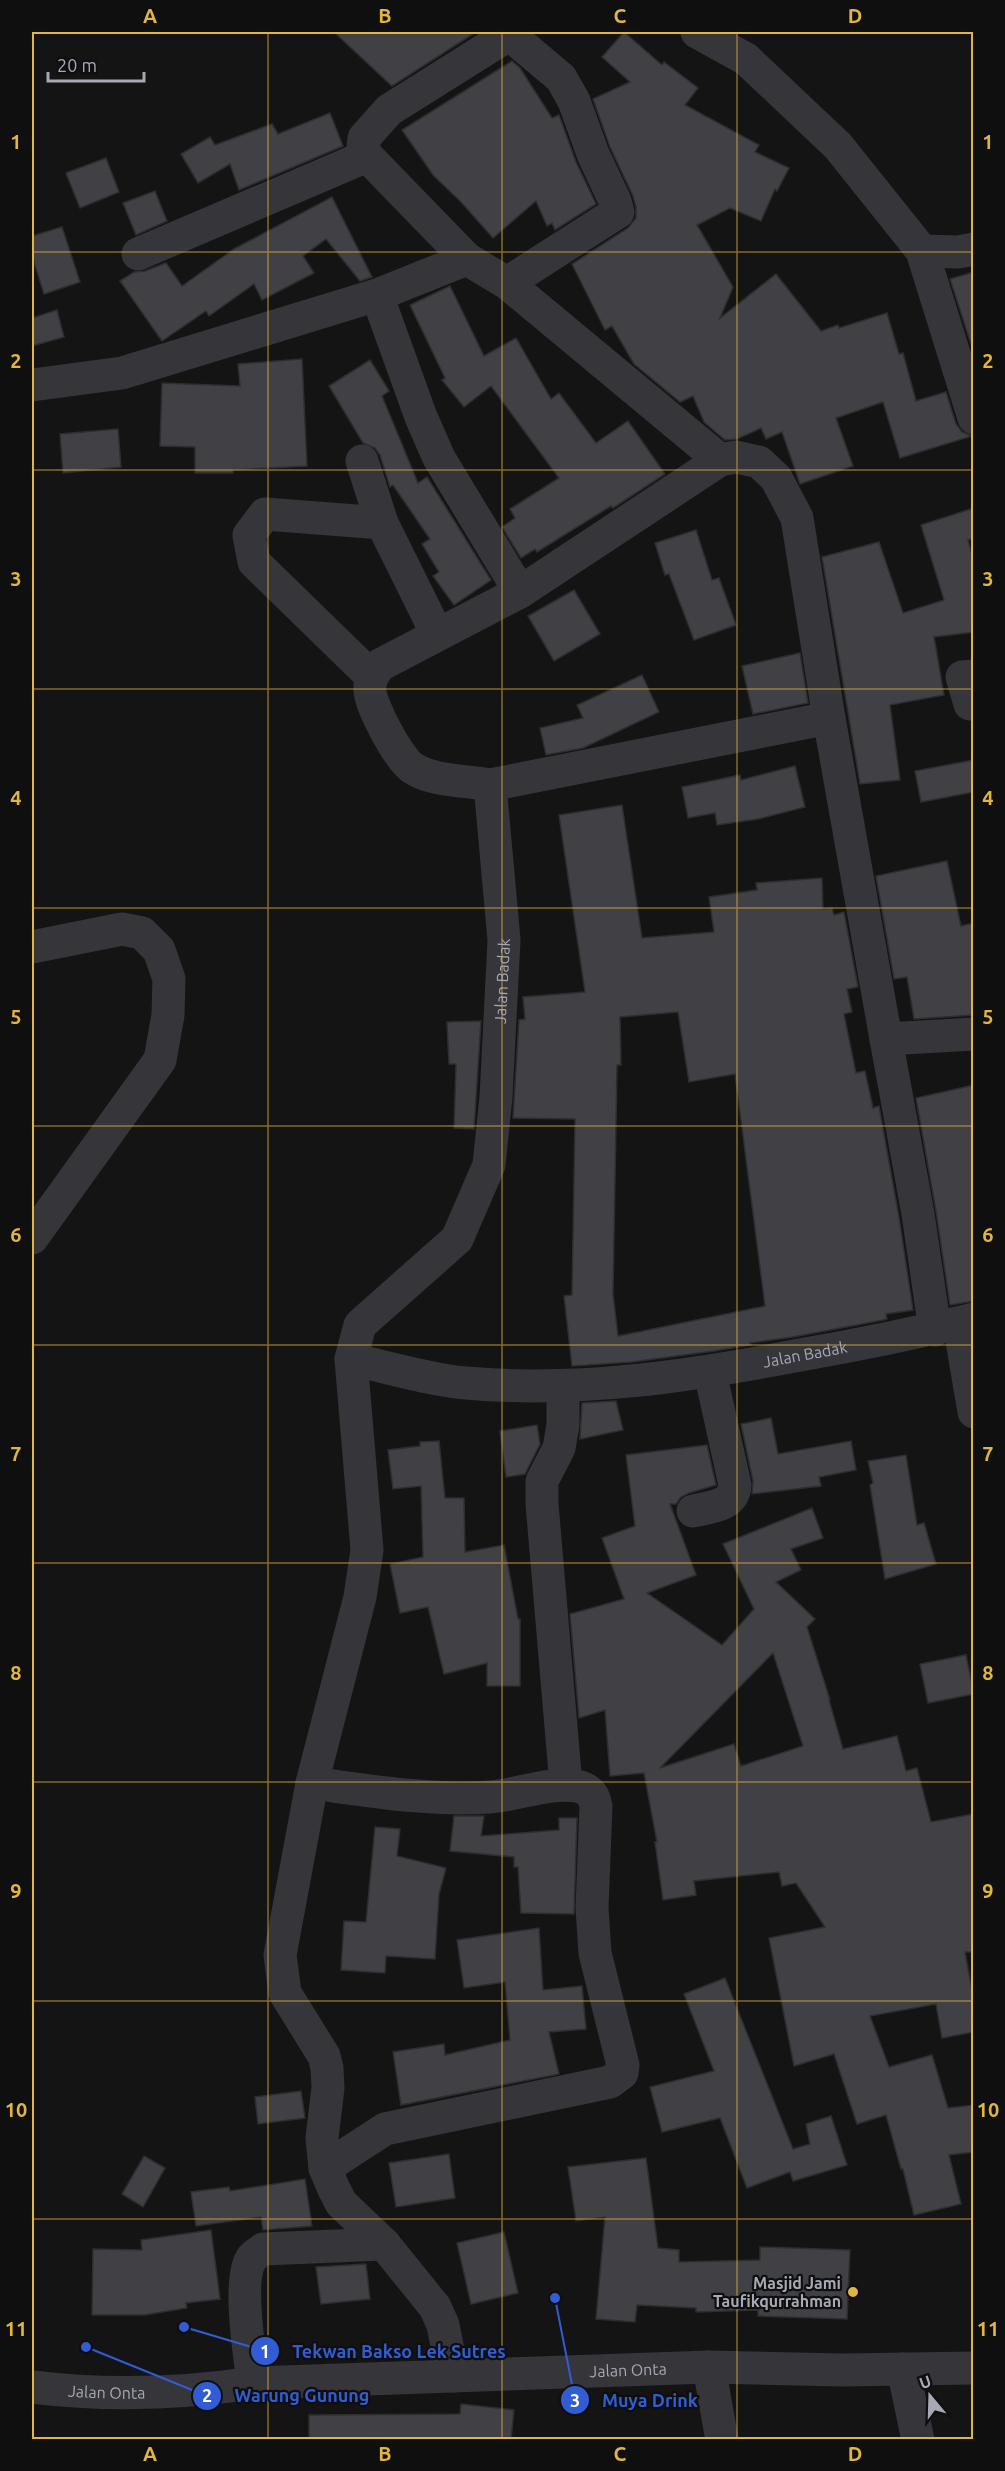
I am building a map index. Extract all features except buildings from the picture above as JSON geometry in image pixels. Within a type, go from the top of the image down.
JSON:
[{"type":"street","points":[[697,32],[746,59],[838,146],[922,251],[974,418]]},
{"type":"street","points":[[507,283],[618,212],[592,154],[574,101],[561,78],[512,33],[389,110],[364,138],[363,147],[367,156],[467,259],[507,283],[720,460]]},
{"type":"street","points":[[138,254],[367,156]]},
{"type":"street","points":[[922,251],[958,252],[974,249]]},
{"type":"street","points":[[32,385],[122,373],[377,295],[467,259]]},
{"type":"street","points":[[377,295],[421,417],[439,458],[520,591]]},
{"type":"street","points":[[829,718],[490,785],[431,776],[414,770],[396,751],[369,692],[376,671],[437,633],[520,591],[720,460],[736,457],[759,462],[776,478],[798,518],[829,718],[918,1214],[956,1324],[974,1412]]},
{"type":"street","points":[[362,460],[382,522],[437,633]]},
{"type":"street","points":[[376,671],[254,562],[249,535],[265,514],[382,522]]},
{"type":"street","name":"Jalan Badak","points":[[490,785],[504,940],[496,1097],[489,1165],[457,1239],[360,1324],[351,1359],[463,1383],[524,1387],[563,1386],[638,1381],[710,1372],[956,1324]]},
{"type":"street","points":[[32,947],[122,929],[142,933],[159,950],[169,979],[168,1015],[159,1060],[32,1238]]},
{"type":"street","points":[[886,1038],[974,1034]]},
{"type":"street","points":[[351,1359],[367,1550],[360,1597],[312,1783],[291,1885],[279,1955],[280,1966],[285,1993],[324,2056],[327,2068],[328,2088],[322,2138],[325,2168],[341,2204],[384,2244],[435,2307],[443,2325],[453,2376]]},
{"type":"street","points":[[693,1511],[725,1503],[734,1497],[735,1492],[710,1372]]},
{"type":"street","points":[[563,1386],[563,1425],[559,1448],[542,1481],[542,1504],[566,1785]]},
{"type":"street","points":[[312,1783],[424,1797],[490,1797],[566,1785],[585,1788],[595,1798],[593,1930],[595,1953],[623,2065],[622,2073],[610,2082],[385,2129],[325,2168]]},
{"type":"street","points":[[253,2383],[245,2298],[245,2280],[251,2259],[263,2250],[384,2244]]},
{"type":"street","points":[[710,2367],[722,2439]]},
{"type":"street","name":"Jalan Onta","points":[[32,2387],[73,2392],[125,2394],[210,2390],[253,2383],[710,2367],[974,2368]]},
{"type":"street","points":[[903,2369],[918,2439]]},
{"type":"place","name":"Masjid Jami Taufikqurrahman","points":[[853,2292]]},
{"type":"place","name":"Muya Drink","points":[[555,2298]]},
{"type":"place","name":"Tekwan Bakso Lek Sutres","points":[[184,2327]]},
{"type":"place","name":"Warung Gunung","points":[[86,2347]]}]
